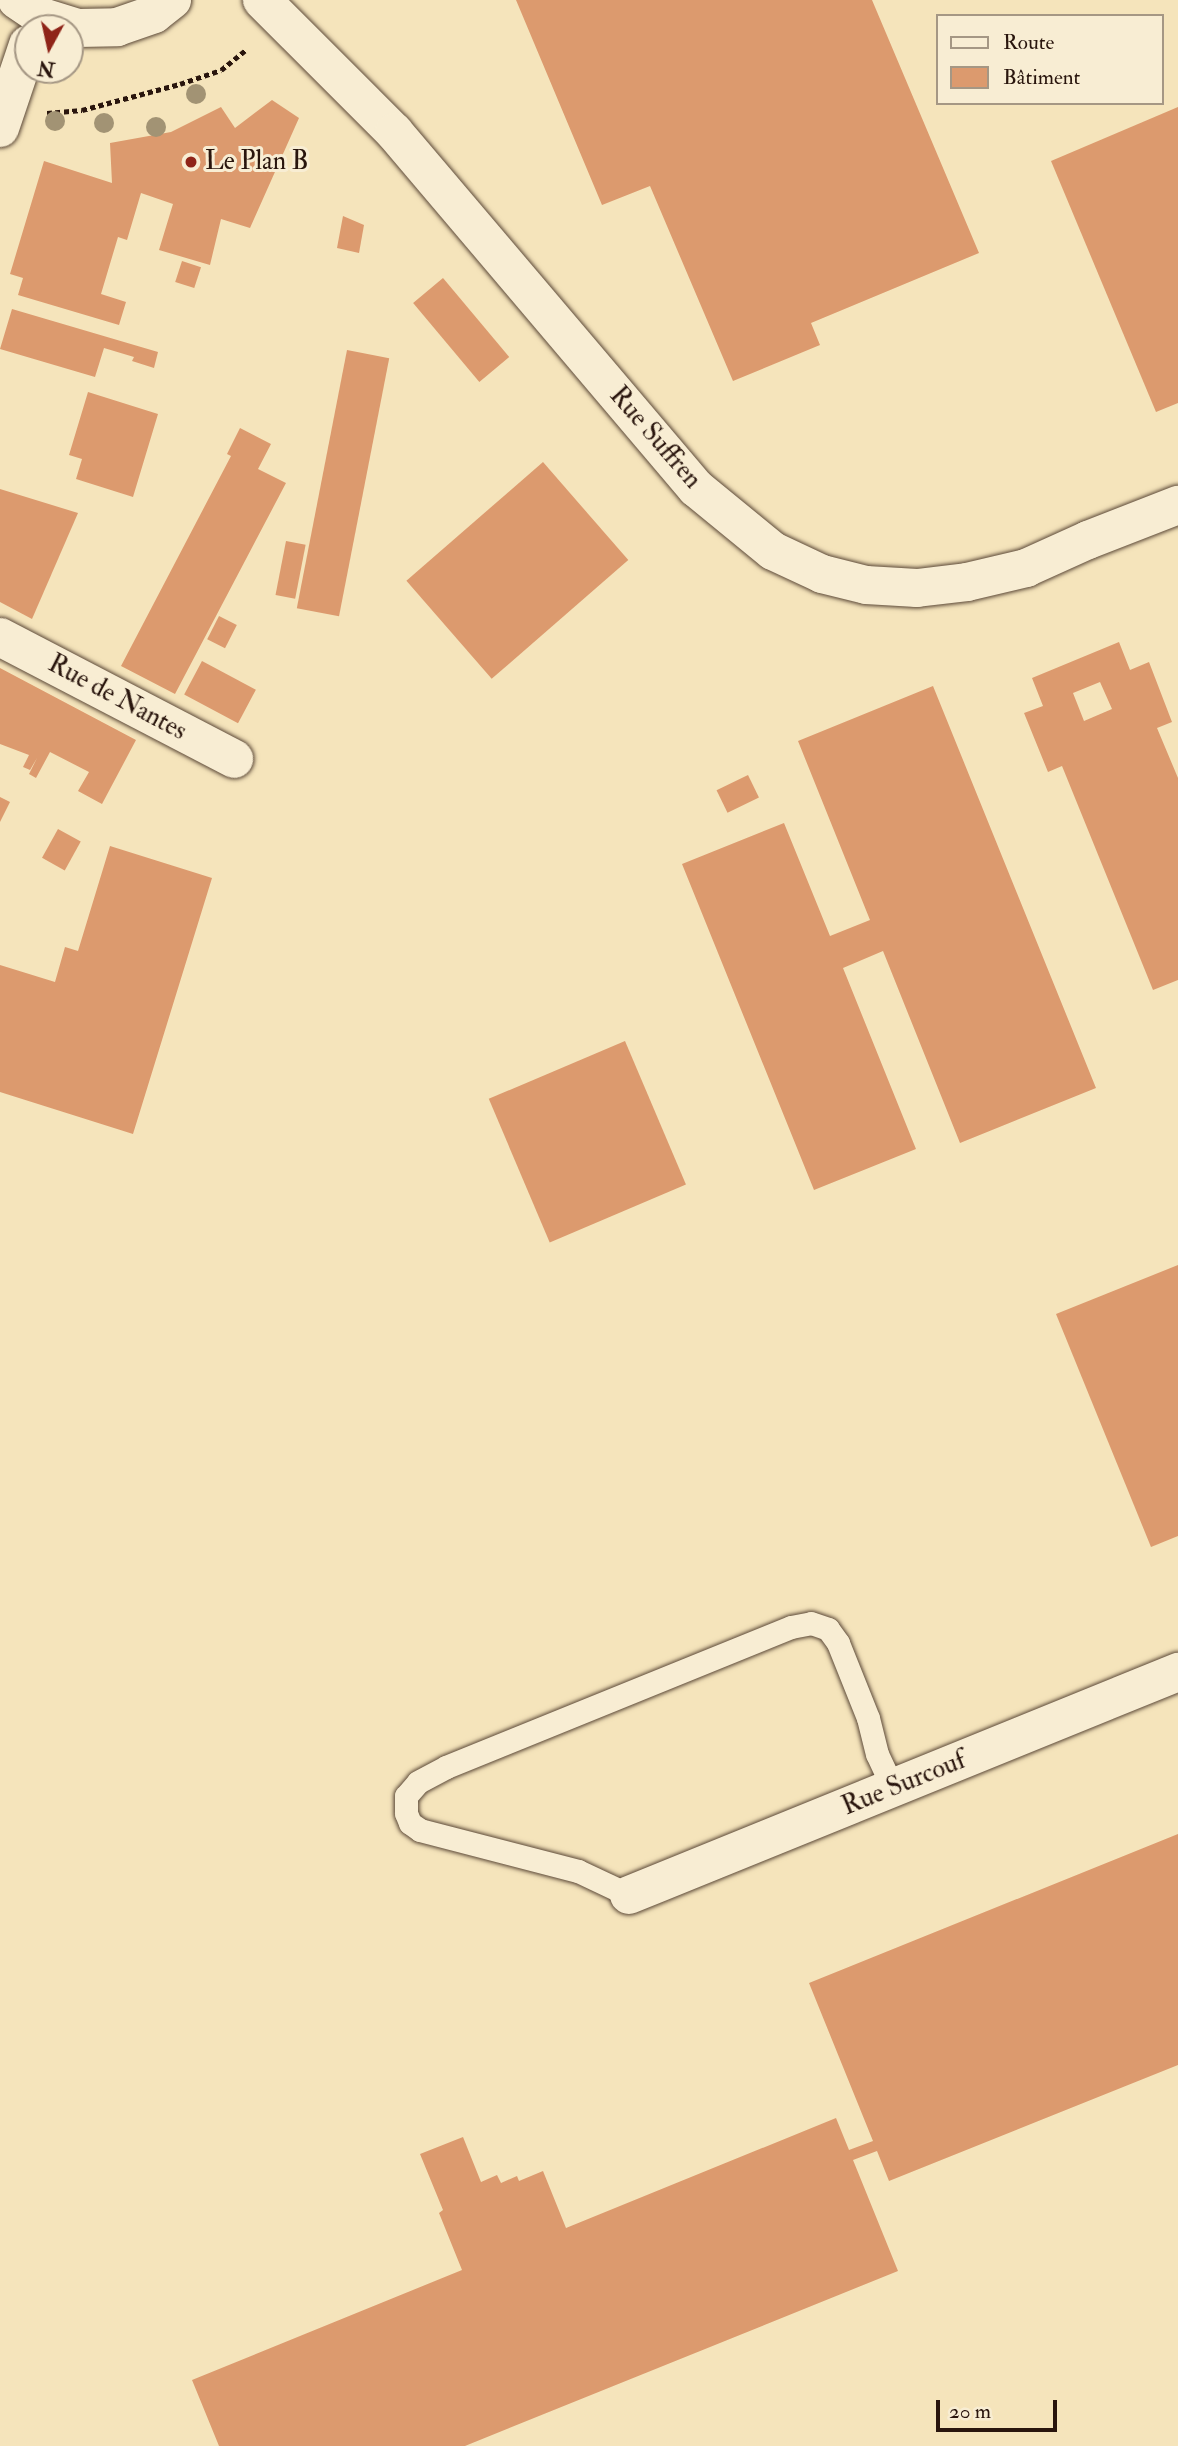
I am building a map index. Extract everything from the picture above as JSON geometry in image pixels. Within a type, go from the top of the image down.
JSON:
[{"type":"street","points":[[84,28],[117,27],[153,14],[172,0]]},
{"type":"street","name":"Rue Suffren","points":[[262,0],[394,132],[696,488],[773,551],[822,575],[866,585],[918,588],[967,582],[1026,568],[1088,540],[1178,505]]},
{"type":"street","points":[[0,128],[14,80]]},
{"type":"street","name":"Rue de Nantes","points":[[0,637],[234,760]]},
{"type":"street","name":"Rue Surcouf","points":[[629,1895],[1178,1672]]},
{"type":"lane","points":[[629,1895],[578,1871],[420,1830],[410,1823],[406,1813],[406,1796],[418,1782],[446,1767],[791,1627],[811,1623],[828,1629],[838,1643],[869,1718],[877,1754],[892,1788]]},
{"type":"path","points":[[46,113],[82,110],[180,84],[221,70],[247,49]]},
{"type":"building","points":[[516,0],[872,0],[979,253],[811,323],[820,345],[733,381],[650,186],[602,205]]},
{"type":"building","points":[[272,100],[299,118],[250,228],[221,219],[210,265],[159,250],[173,204],[141,193],[127,240],[118,237],[101,294],[126,302],[119,325],[18,295],[23,278],[10,274],[44,161],[112,183],[110,143],[171,132],[221,107],[235,128]]},
{"type":"building","points":[[1178,107],[1178,403],[1156,412],[1051,161]]},
{"type":"building","points":[[343,216],[364,225],[359,253],[337,248]]},
{"type":"building","points":[[182,261],[201,267],[194,288],[175,282]]},
{"type":"building","points":[[443,278],[509,357],[479,382],[413,303]]},
{"type":"building","points":[[12,309],[158,352],[154,368],[132,361],[134,357],[104,348],[95,377],[0,349]]},
{"type":"building","points":[[347,350],[389,358],[339,616],[297,608]]},
{"type":"building","points":[[88,392],[158,414],[133,497],[76,479],[82,459],[69,455]]},
{"type":"building","points":[[240,428],[271,444],[258,469],[286,483],[175,694],[121,666],[231,456],[227,454]]},
{"type":"building","points":[[543,462],[628,560],[492,679],[406,581]]},
{"type":"building","points":[[0,489],[78,513],[32,619],[0,602]]},
{"type":"building","points":[[286,541],[306,545],[295,599],[276,595]]},
{"type":"building","points":[[219,616],[237,625],[225,648],[207,639]]},
{"type":"building","points":[[1119,642],[1130,670],[1149,662],[1172,722],[1157,728],[1178,778],[1178,980],[1153,990],[1062,766],[1048,772],[1024,713],[1043,706],[1032,678]],"holes":[[[1100,682],[1112,709],[1084,721],[1073,693]]]},
{"type":"building","points":[[202,661],[256,690],[238,723],[184,695]]},
{"type":"building","points":[[0,668],[136,740],[102,804],[78,791],[89,772],[50,752],[36,778],[29,774],[37,758],[30,770],[23,767],[29,755],[0,744]]},
{"type":"building","points":[[933,686],[1096,1088],[960,1143],[883,951],[843,968],[916,1149],[814,1190],[682,864],[784,823],[830,936],[870,920],[798,741]]},
{"type":"building","points":[[748,775],[759,797],[728,813],[717,790]]},
{"type":"building","points":[[0,797],[10,802],[0,822]]},
{"type":"building","points":[[58,829],[81,842],[65,870],[42,858]]},
{"type":"building","points":[[110,846],[212,878],[133,1134],[0,1092],[0,965],[55,982],[65,947],[78,951]]},
{"type":"building","points":[[625,1041],[686,1185],[550,1242],[489,1099]]},
{"type":"building","points":[[1178,1265],[1178,1536],[1151,1547],[1056,1314]]},
{"type":"building","points":[[1178,1834],[1178,2065],[889,2181],[877,2151],[853,2160],[898,2271],[465,2446],[219,2446],[192,2380],[462,2270],[439,2213],[443,2210],[420,2154],[463,2137],[481,2182],[497,2175],[501,2183],[517,2176],[519,2181],[543,2171],[566,2228],[836,2118],[849,2150],[873,2141],[809,1983]]},
{"type":"place","name":"Le Plan B","points":[[191,162]]}]
